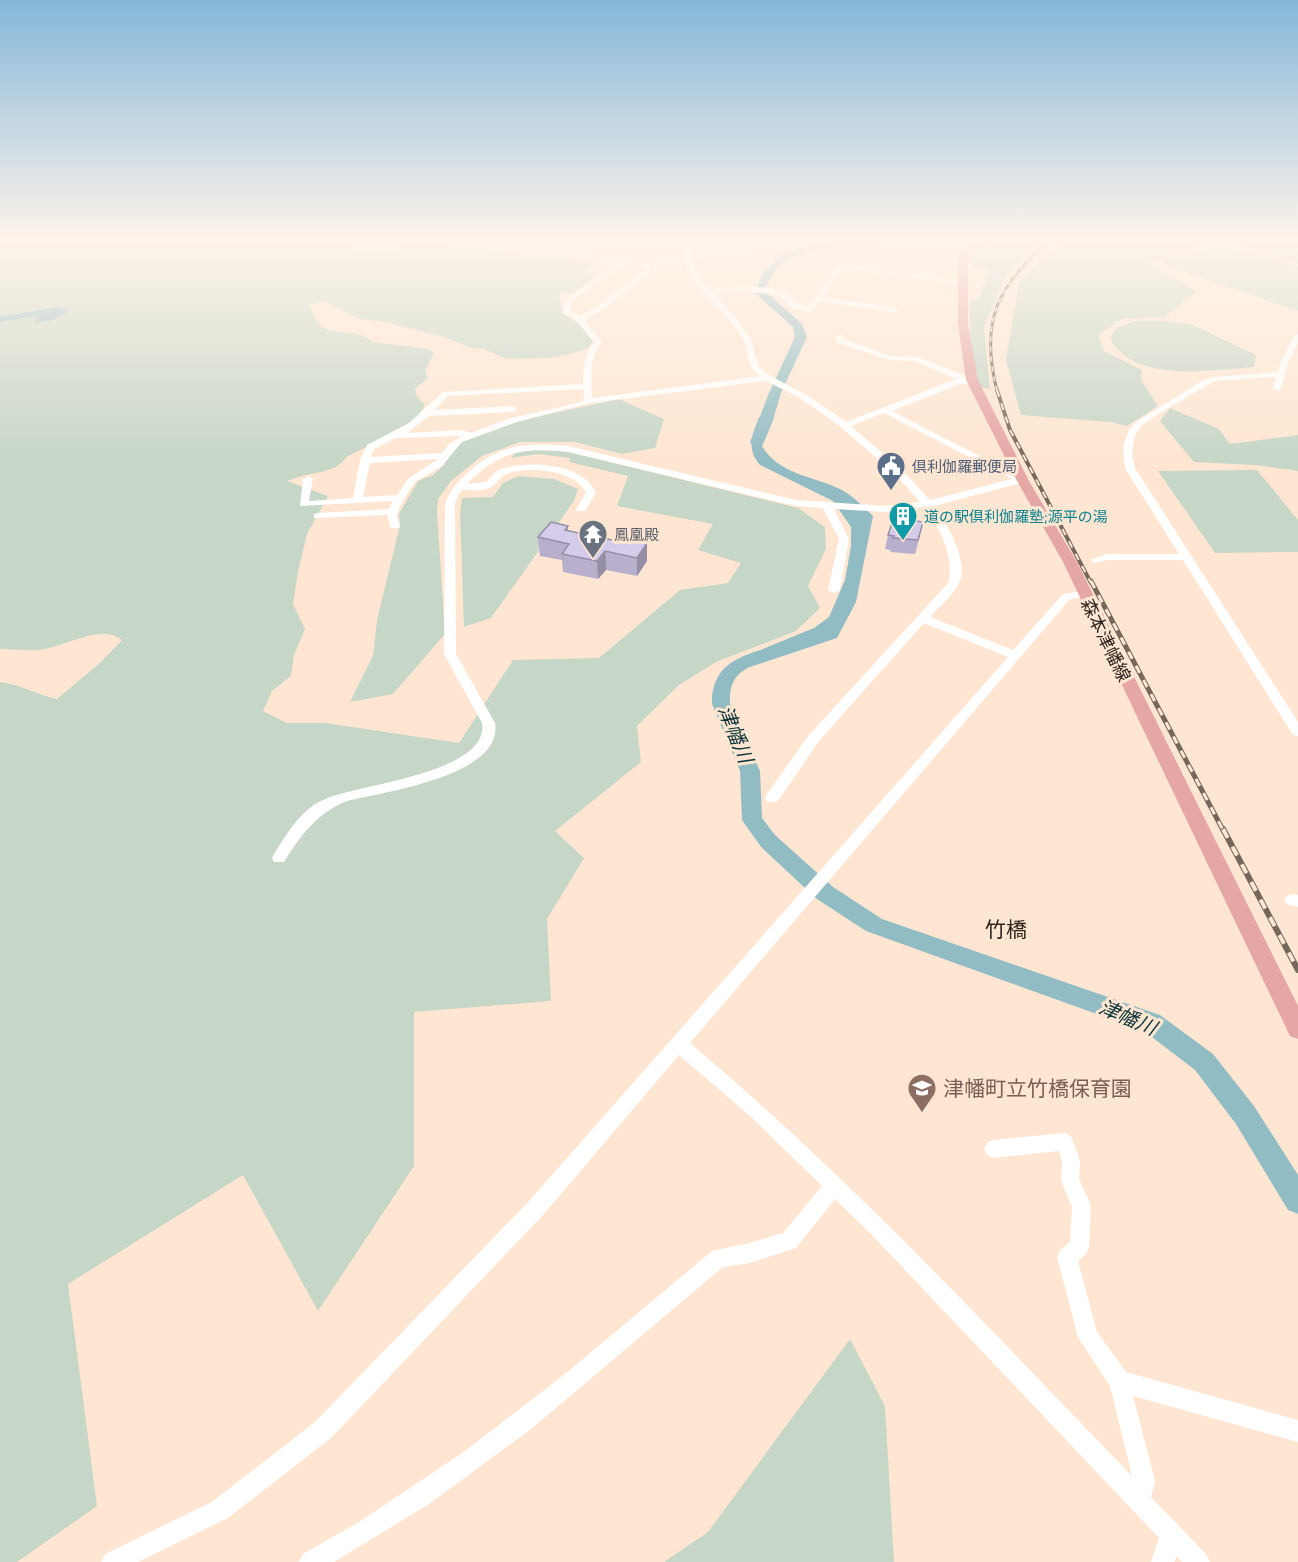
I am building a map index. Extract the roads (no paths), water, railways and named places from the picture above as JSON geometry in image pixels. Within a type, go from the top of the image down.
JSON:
[{"type":"main road","name":"森本津幡線","points":[[963,315],[972,380],[1023,481],[1070,562],[1298,1029]]},
{"type":"street","points":[[576,315],[598,342],[591,351],[586,386],[588,401]]},
{"type":"street","points":[[581,321],[585,315]]},
{"type":"street","points":[[726,315],[750,346],[754,368],[844,426],[894,470],[927,504],[939,520],[955,558],[954,583],[814,738],[772,798]]},
{"type":"street","points":[[1277,389],[1290,348],[1298,336]]},
{"type":"street","points":[[838,337],[842,341],[890,358],[915,359],[960,378],[972,380]]},
{"type":"street","points":[[1281,374],[1214,379],[1206,382],[1148,415],[1135,427],[1129,438],[1127,456],[1130,468],[1298,732]]},
{"type":"street","points":[[392,437],[465,434],[495,428],[514,420],[580,405],[588,401],[767,378]]},
{"type":"street","points":[[844,426],[960,381],[972,380]]},
{"type":"street","points":[[358,500],[370,447],[411,427],[427,413],[430,405],[446,394],[586,386]]},
{"type":"street","points":[[513,391],[514,420]]},
{"type":"street","points":[[427,413],[513,409]]},
{"type":"street","points":[[884,410],[1023,481]]},
{"type":"street","points":[[463,412],[465,434]]},
{"type":"street","points":[[395,526],[393,512],[412,480],[434,469],[465,434]]},
{"type":"street","points":[[279,858],[309,816],[326,804],[344,796],[441,773],[461,765],[476,754],[485,742],[490,729],[486,716],[454,665],[450,654],[450,504],[453,494],[459,487],[488,460],[505,453],[537,446],[568,449],[796,503],[885,509],[957,498],[1002,483],[1023,481]]},
{"type":"street","points":[[366,460],[444,456]]},
{"type":"street","points":[[459,487],[482,487],[492,483],[498,474],[517,468],[532,467],[569,474],[586,481],[591,493],[581,509]]},
{"type":"street","points":[[309,479],[304,504],[400,498]]},
{"type":"street","points":[[827,506],[844,538],[834,590]]},
{"type":"street","points":[[318,516],[393,512]]},
{"type":"street","points":[[1095,560],[1107,557],[1186,557]]},
{"type":"street","points":[[113,1562],[220,1510],[323,1430],[537,1208],[677,1043],[1067,596],[1084,594]]},
{"type":"street","points":[[923,618],[1017,656]]},
{"type":"street","points":[[677,1043],[756,1110],[878,1227],[1198,1562]]},
{"type":"street","points":[[993,1149],[1065,1142],[1071,1161],[1070,1180],[1082,1206],[1079,1247],[1067,1257],[1088,1337],[1119,1381],[1144,1481],[1138,1500]]},
{"type":"street","points":[[311,1562],[361,1536],[461,1470],[565,1389],[719,1258],[750,1253],[789,1241],[834,1185]]},
{"type":"street","points":[[1119,1381],[1298,1431]]},
{"type":"street","points":[[1163,1562],[1167,1547],[1175,1538]]},
{"type":"water","points":[[62,315],[53,320],[35,323],[37,318],[35,316],[0,322],[0,317]]},
{"type":"water","points":[[759,417],[773,420],[762,446],[777,463],[840,489],[873,516],[856,602],[837,638],[750,667],[743,657],[814,628],[829,617],[845,580],[851,546],[851,527],[833,501],[760,465],[752,448],[754,430]]},
{"type":"waterway","name":"津幡川","points":[[757,442],[767,420],[775,393],[801,337],[798,326],[786,315]]},
{"type":"waterway","name":"津幡川","points":[[769,653],[733,669],[727,675],[721,692],[721,704],[750,771],[752,820],[768,841],[825,893],[874,925],[1152,1023],[1204,1062],[1245,1115],[1298,1200]]},
{"type":"railway","points":[[995,315],[990,345],[997,391]]},
{"type":"railway","points":[[997,390],[1010,430],[1091,583]]},
{"type":"railway","points":[[1091,581],[1223,830]]},
{"type":"railway","points":[[1223,829],[1298,970]]},
{"type":"place","name":"倶利伽羅郵便局","points":[[891,492]]},
{"type":"place","name":"道の駅倶利伽羅塾;源平の湯","points":[[903,542]]},
{"type":"place","name":"鳳凰殿","points":[[593,560]]},
{"type":"place","name":"津幡町立竹橋保育園","points":[[922,1114]]},
{"type":"district","name":"竹橋","points":[[1006,929]]}]
